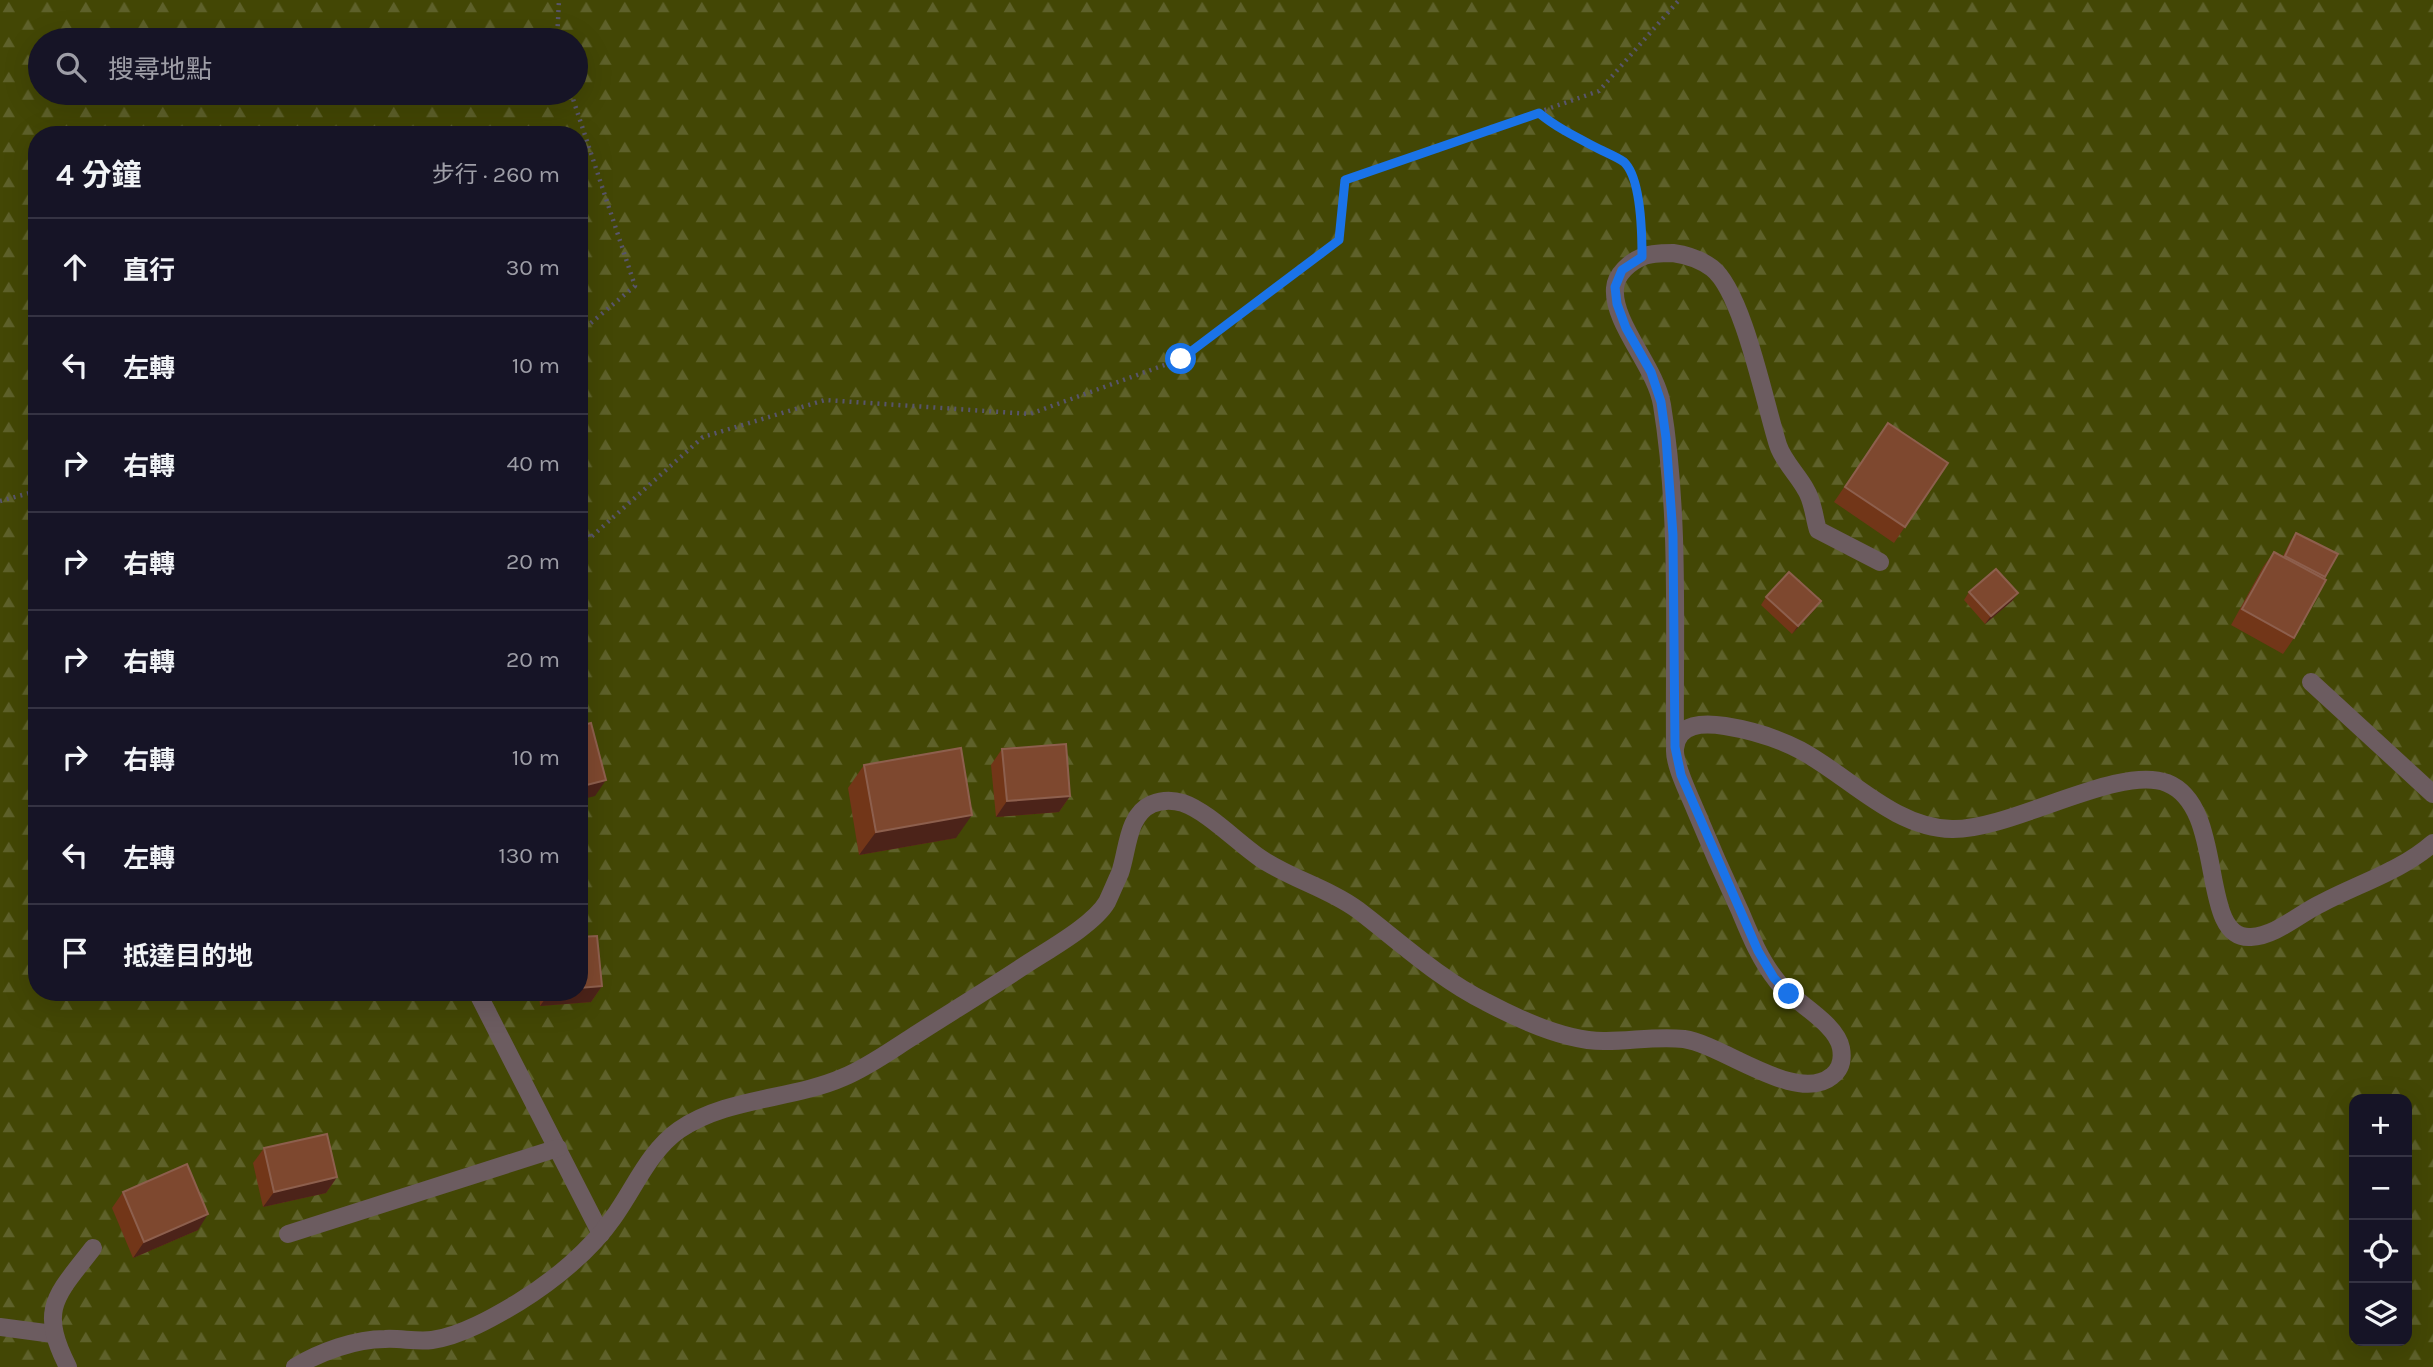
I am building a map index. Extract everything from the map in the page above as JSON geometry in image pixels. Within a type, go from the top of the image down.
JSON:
[{"type":"street","points":[[295,1367],[353,1343],[377,1338],[433,1340],[461,1332],[523,1300],[578,1257],[601,1234],[658,1150],[678,1131],[724,1109],[806,1091],[850,1075],[1016,971],[1097,916],[1109,899],[1121,871],[1130,831],[1140,812],[1156,802],[1174,800],[1189,805],[1284,873],[1336,896],[1355,908],[1430,968],[1484,1002],[1564,1036],[1586,1041],[1611,1042],[1644,1037],[1700,1042],[1794,1084],[1814,1084],[1829,1079],[1840,1067],[1843,1052],[1837,1036],[1774,978],[1758,951],[1681,775],[1675,747],[1673,535],[1666,438],[1661,402],[1651,372],[1626,328],[1617,304],[1615,287],[1622,270],[1642,257],[1665,253],[1688,255],[1713,269],[1731,293],[1746,334],[1779,449],[1808,492],[1818,530],[1880,562]]},
{"type":"street","points":[[2311,682],[2433,794]]},
{"type":"street","points":[[1675,747],[1682,732],[1696,724],[1733,727],[1761,734],[1796,748],[1843,776],[1895,813],[1926,826],[1950,829],[2000,822],[2099,788],[2140,779],[2168,783],[2187,797],[2200,818],[2219,909],[2226,926],[2235,935],[2248,938],[2272,931],[2334,896],[2387,873],[2418,856],[2433,843]]},
{"type":"street","points":[[482,1001],[601,1234]]},
{"type":"street","points":[[288,1234],[558,1148]]},
{"type":"street","points":[[68,1367],[53,1335],[52,1314],[61,1288],[93,1248]]},
{"type":"street","points":[[0,1326],[53,1335]]},
{"type":"path","points":[[558,28],[559,0]]},
{"type":"path","points":[[588,534],[590,538],[703,437],[825,400],[1030,414],[1181,359],[1339,240],[1345,180],[1599,91],[1679,0]]},
{"type":"path","points":[[575,105],[582,126]]},
{"type":"path","points":[[1539,113],[1553,124],[1625,163],[1633,178],[1639,207],[1643,232],[1642,257]]},
{"type":"path","points":[[588,144],[635,286],[588,325]]},
{"type":"path","points":[[0,500],[28,493]]},
{"type":"green space","points":[[0,0],[2433,0],[2433,1367],[0,1367]]},
{"type":"building","points":[[1888,423],[1948,463],[1905,527],[1845,487]]},
{"type":"building","points":[[2296,533],[2338,554],[2325,577],[2285,556]]},
{"type":"building","points":[[2274,552],[2326,580],[2294,638],[2242,609]]},
{"type":"building","points":[[1996,569],[2018,593],[1991,616],[1969,592]]},
{"type":"building","points":[[1789,572],[1821,601],[1798,626],[1766,597]]},
{"type":"building","points":[[591,723],[606,780],[588,785],[588,724]]},
{"type":"building","points":[[1066,744],[1070,796],[1007,801],[1002,749]]},
{"type":"building","points":[[961,748],[972,815],[876,832],[864,765]]},
{"type":"building","points":[[588,936],[597,936],[602,986],[588,987]]},
{"type":"building","points":[[327,1134],[337,1177],[274,1192],[264,1148]]},
{"type":"building","points":[[187,1164],[208,1214],[144,1242],[123,1192]]},
{"type":"route","points":[[1181,359],[1339,240],[1345,180],[1539,113],[1553,124],[1625,163],[1633,178],[1639,207],[1643,232],[1642,257],[1622,270],[1615,287],[1617,304],[1626,328],[1651,372],[1661,402],[1666,438],[1673,535],[1675,747],[1681,775],[1758,951],[1774,978],[1789,994]]}]
